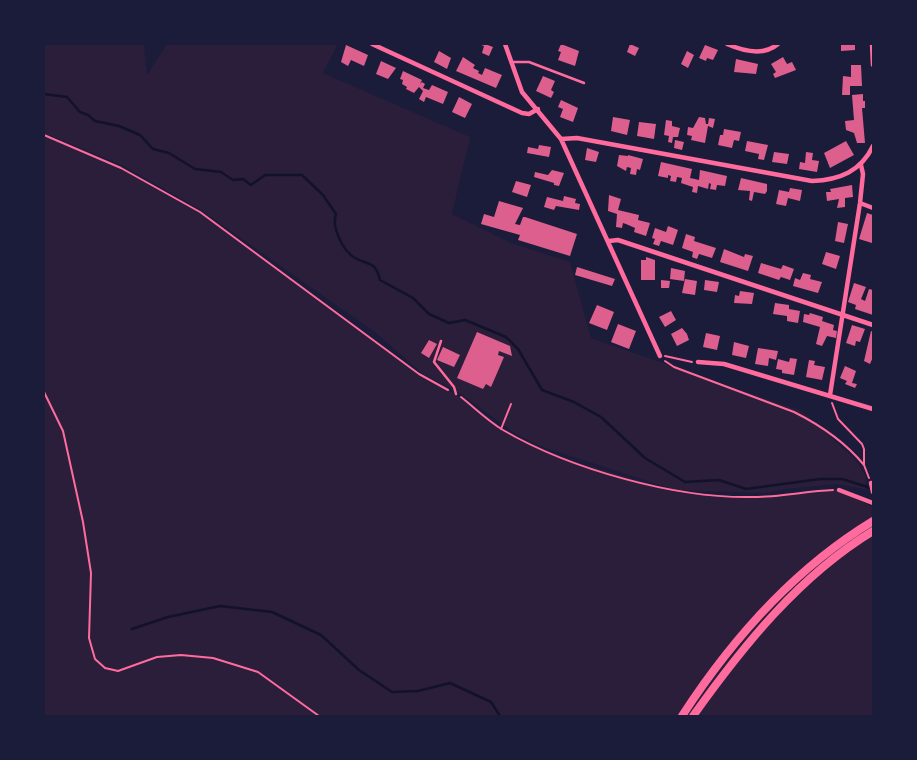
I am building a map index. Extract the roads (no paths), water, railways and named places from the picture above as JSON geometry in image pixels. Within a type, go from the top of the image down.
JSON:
[{"type":"main road","points":[[682,716],[708,676],[783,590],[841,540],[873,521]]},
{"type":"main road","points":[[693,716],[730,666],[784,604],[848,547],[873,531]]},
{"type":"street","points":[[372,44],[522,113],[529,114],[538,109]]},
{"type":"street","points":[[505,44],[522,92],[561,139],[660,356]]},
{"type":"street","points":[[727,44],[752,51],[764,51],[778,44]]},
{"type":"street","points":[[872,44],[873,65]]},
{"type":"street","points":[[561,139],[577,138],[812,181],[832,180],[850,173],[861,165],[873,146]]},
{"type":"street","points":[[830,395],[860,203],[863,174],[861,165]]},
{"type":"street","points":[[860,203],[873,208]]},
{"type":"street","points":[[609,242],[618,240],[873,325]]},
{"type":"street","points":[[698,362],[724,364],[873,409]]},
{"type":"street","points":[[871,483],[873,492]]},
{"type":"street","points":[[839,490],[873,503]]},
{"type":"lane","points":[[511,62],[529,62],[584,83]]},
{"type":"lane","points":[[441,341],[434,362],[454,387],[456,394]]},
{"type":"waterway","points":[[44,94],[67,97],[80,112],[88,115],[95,121],[119,126],[140,135],[153,149],[169,153],[195,169],[221,172],[233,180],[243,179],[251,185],[265,175],[302,175],[323,195],[336,214],[335,225],[339,238],[346,250],[355,258],[374,266],[380,280],[413,298],[429,314],[449,323],[465,320],[506,337],[518,349],[542,390],[574,402],[601,417],[645,458],[685,482],[719,480],[746,489],[820,479],[842,479],[871,488]]},
{"type":"waterway","points":[[132,629],[168,617],[220,606],[272,612],[321,635],[359,670],[392,692],[418,691],[450,683],[491,702],[500,716]]}]
